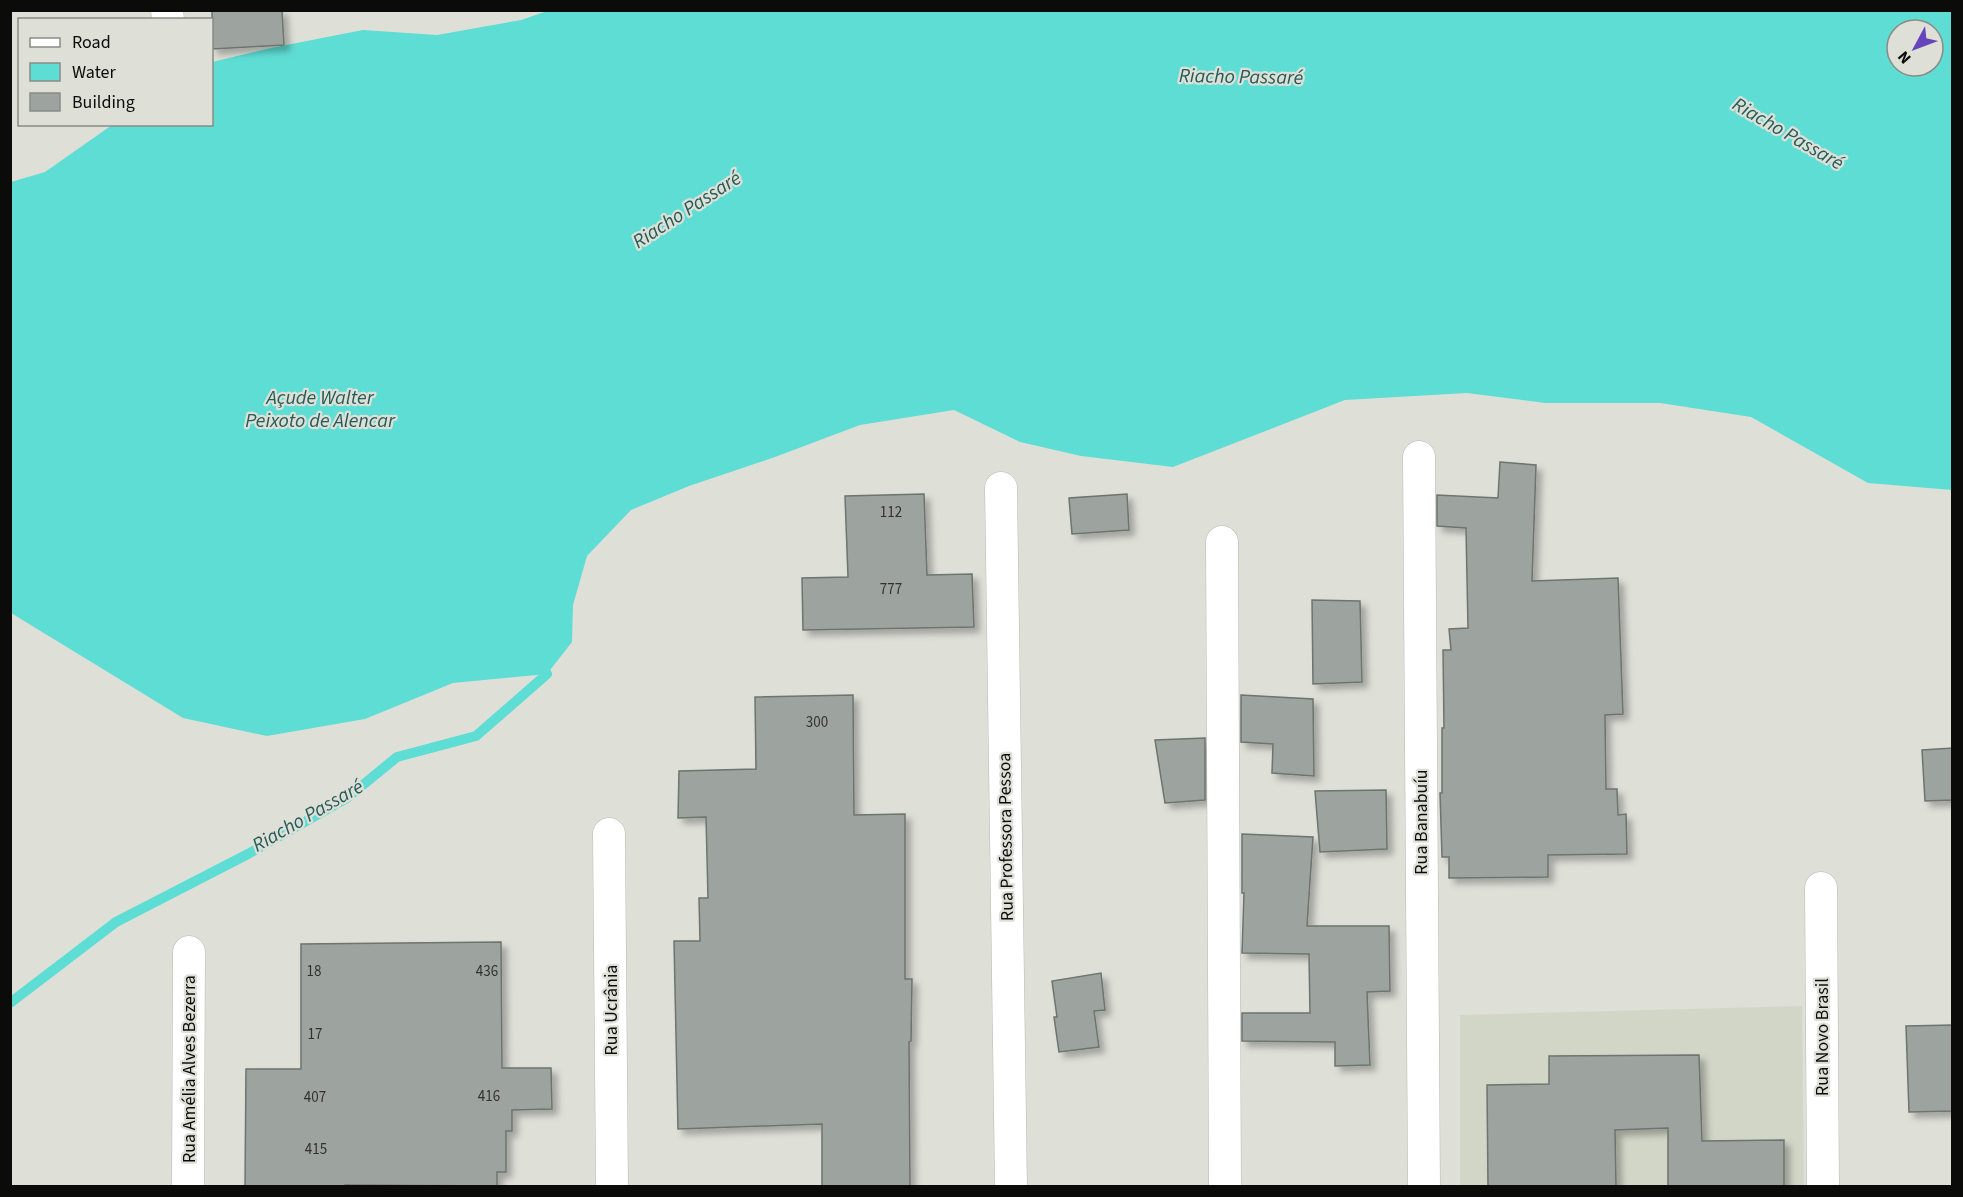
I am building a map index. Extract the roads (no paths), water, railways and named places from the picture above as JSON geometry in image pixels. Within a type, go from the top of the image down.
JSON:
[{"type":"street","name":"Rua Banabuíu","points":[[1419,457],[1424,1186]]},
{"type":"street","name":"Rua Professora Pessoa","points":[[1001,488],[1011,1186]]},
{"type":"street","points":[[1222,543],[1225,1186]]},
{"type":"street","name":"Rua Ucrânia","points":[[609,834],[612,1186]]},
{"type":"street","name":"Rua Novo Brasil","points":[[1821,888],[1823,1186]]},
{"type":"street","name":"Rua Amélia Alves Bezerra","points":[[188,1186],[189,952]]},
{"type":"water","name":"Açude Walter Peixoto de Alencar","points":[[550,10],[1952,11],[1952,490],[1868,483],[1751,417],[1660,403],[1545,403],[1467,393],[1345,400],[1173,467],[1081,456],[1020,442],[954,410],[860,425],[689,486],[631,510],[587,556],[573,605],[572,642],[547,674],[453,683],[365,719],[267,736],[183,718],[11,613],[11,182],[45,172],[111,126],[213,126],[213,62],[363,30],[437,35],[521,20]]},
{"type":"waterway","name":"Riacho Passaré","points":[[10,1003],[116,922],[248,854],[347,798],[397,757],[476,736],[547,674],[541,664]]}]
